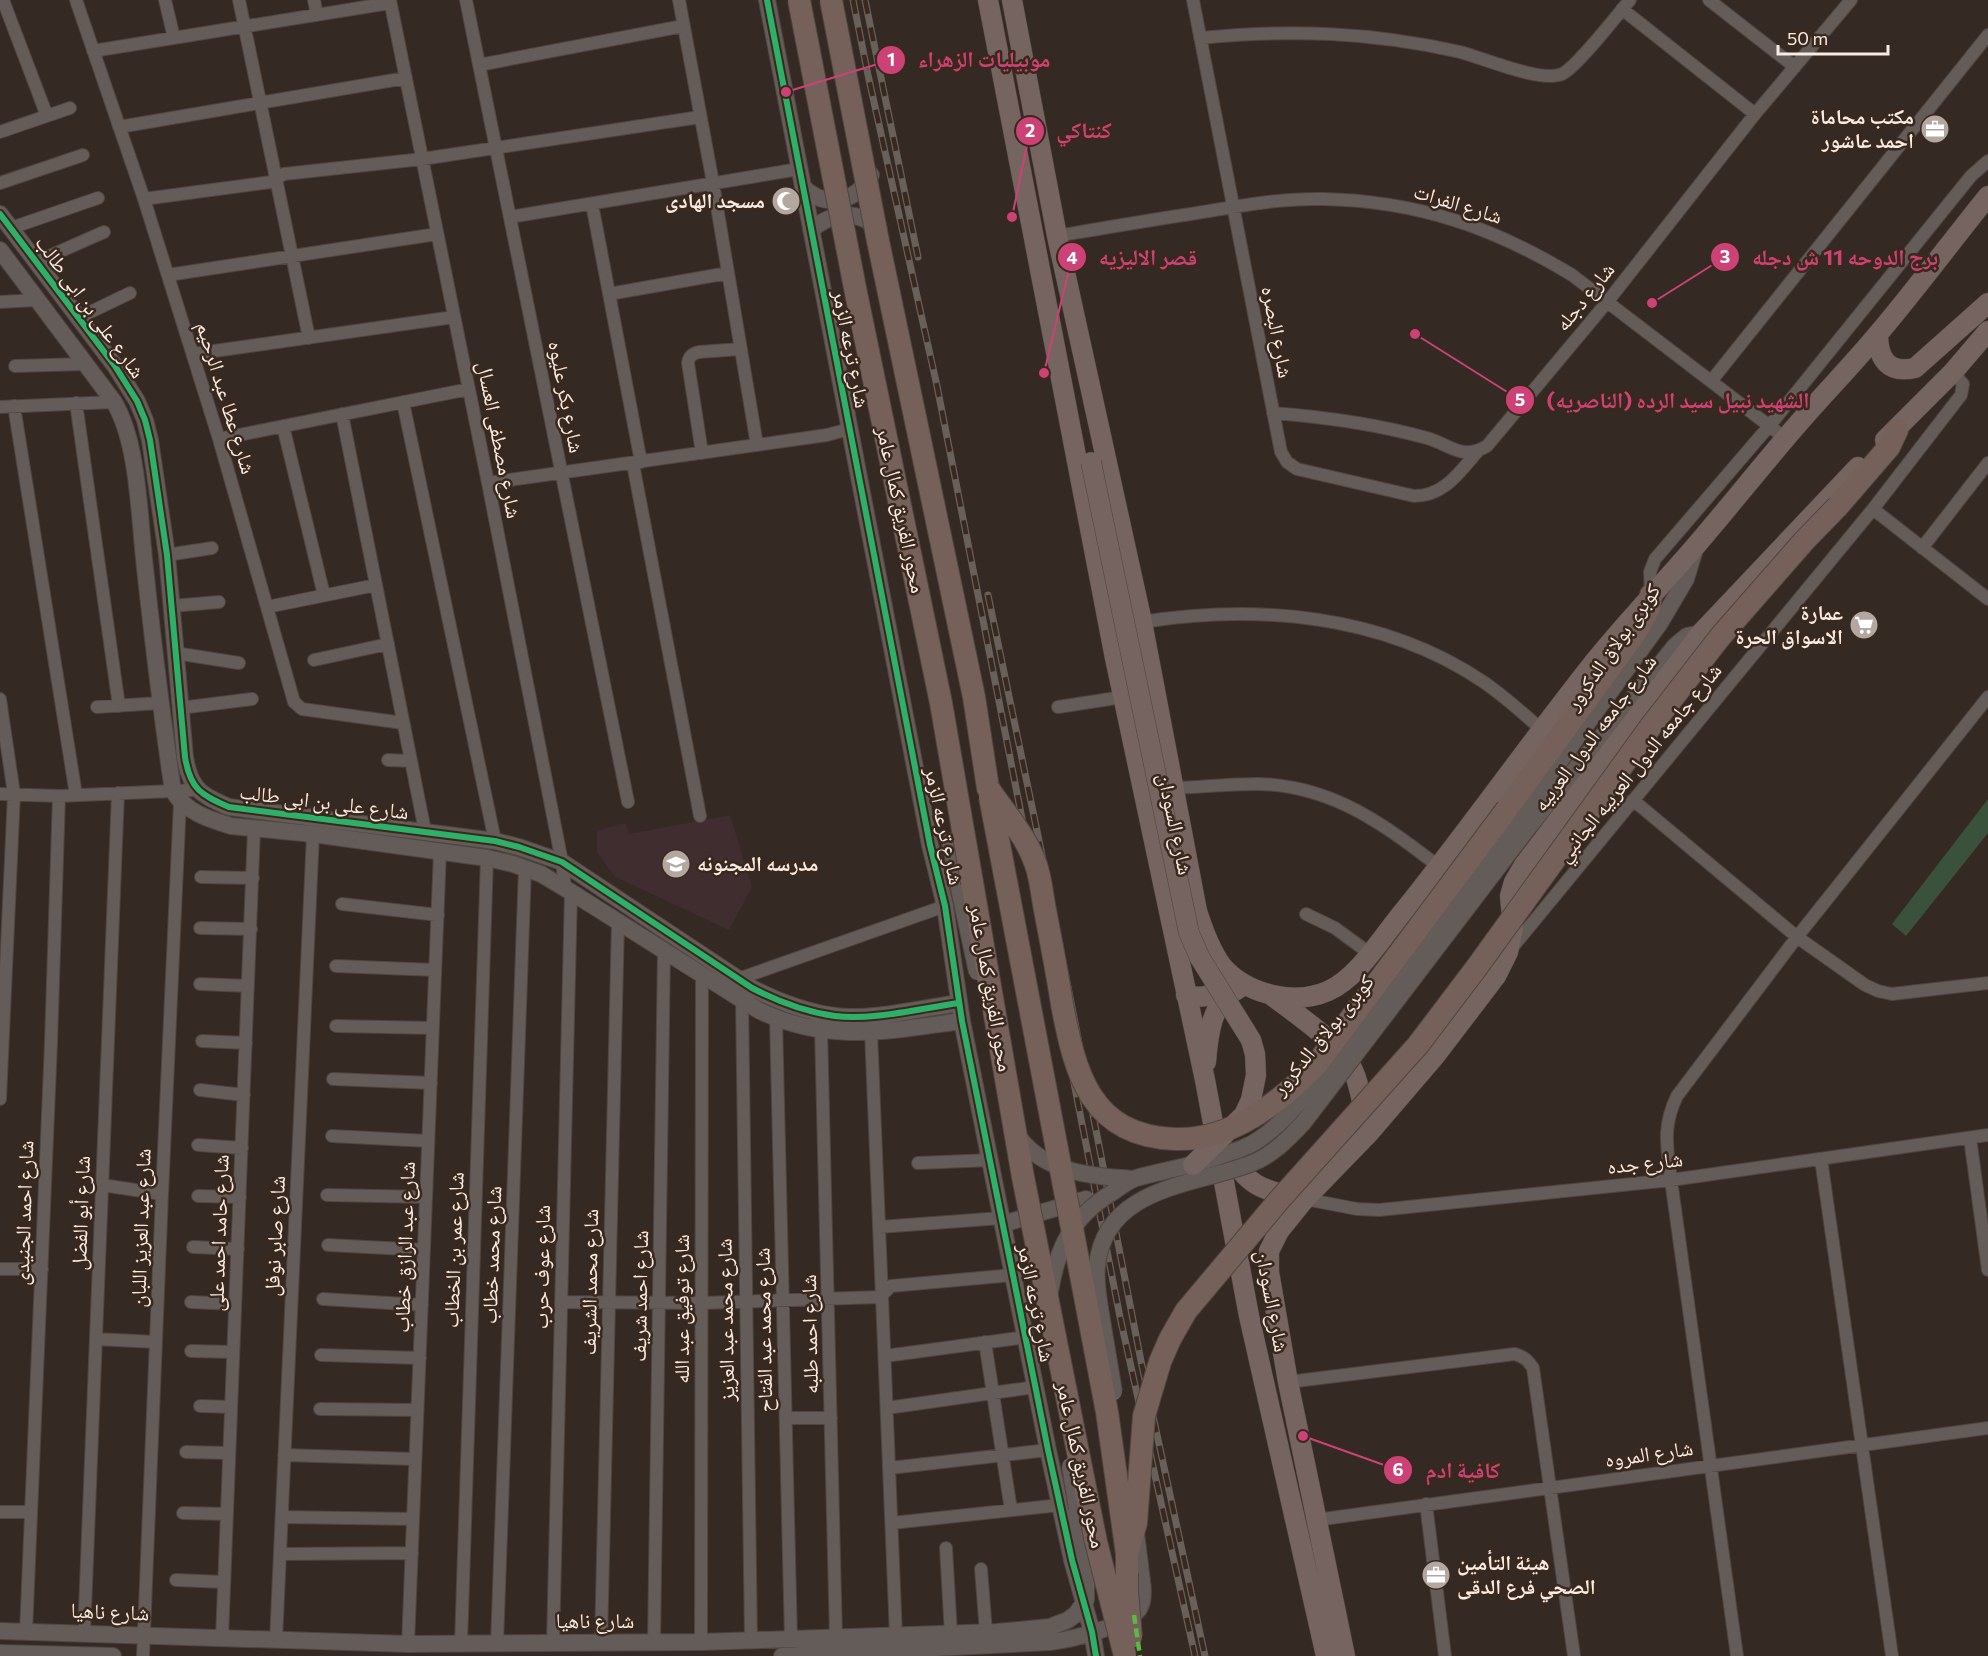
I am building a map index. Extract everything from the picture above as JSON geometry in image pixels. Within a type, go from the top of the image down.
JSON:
[{"type":"highway","name":"محور الفريق كمال عامر","points":[[799,0],[943,714],[1027,1200],[1096,1542],[1125,1656]]},
{"type":"highway","name":"محور الفريق كمال عامر","points":[[831,0],[880,251],[974,697],[988,788],[1107,1412],[1133,1560],[1127,1592],[1134,1656]]},
{"type":"highway","points":[[1133,1560],[1144,1416],[1160,1362],[1186,1311],[1280,1199],[1418,1045],[1651,726],[1706,655],[1889,447],[1897,430]]},
{"type":"highway","points":[[988,788],[1024,839],[1037,867],[1069,1041],[1082,1082],[1097,1105],[1123,1126],[1150,1135],[1173,1139],[1198,1138],[1234,1127],[1269,1107],[1301,1082],[1316,1065],[1518,819],[1636,632],[1649,608],[1651,594]]},
{"type":"main road","name":"شارع السودان","points":[[988,0],[1123,697],[1205,1080],[1250,1316],[1326,1656]]},
{"type":"main road","name":"شارع السودان","points":[[1012,0],[1057,236],[1142,622],[1197,911],[1214,953],[1227,972],[1246,985]]},
{"type":"main road","name":"شارع جامعه الدول العربيه","points":[[1246,985],[1271,995],[1298,998],[1326,992],[1349,977],[1439,867],[1595,661],[1785,438],[1878,334],[1988,196]]},
{"type":"main road","points":[[1878,334],[1879,352],[1886,363],[1899,370],[1915,368],[1988,303]]},
{"type":"main road","name":"شارع جامعه الدول العربيه","points":[[1305,1199],[1369,1133],[1435,1056],[1496,976],[1508,952],[1513,929],[1510,896],[1514,882],[1524,865],[1701,633],[1877,447],[1897,430],[1953,372],[1988,331]]},
{"type":"main road","points":[[1065,405],[1082,428],[1092,462],[1189,933],[1210,976],[1243,1025],[1255,1054],[1254,1089],[1244,1115],[1193,1165]]},
{"type":"main road","points":[[1186,995],[1201,997],[1213,994],[1222,985],[1227,972]]},
{"type":"main road","points":[[1205,1080],[1207,1043],[1219,1005],[1232,992],[1246,985]]},
{"type":"main road","points":[[1271,995],[1337,1048],[1348,1061],[1356,1080],[1369,1133]]},
{"type":"main road","points":[[1213,1120],[1232,1158],[1245,1176],[1256,1186],[1305,1199]]},
{"type":"main road","name":"شارع السودان","points":[[1305,1199],[1279,1231],[1269,1251],[1269,1272],[1288,1382],[1345,1656]]},
{"type":"street","points":[[3,0],[47,116]]},
{"type":"street","name":"شارع عطا عبد الرحيم","points":[[76,0],[144,199],[193,354],[294,702],[302,710],[403,723]]},
{"type":"street","points":[[165,0],[174,38]]},
{"type":"street","points":[[239,0],[309,338]]},
{"type":"street","points":[[314,0],[317,15]]},
{"type":"street","name":"شارع بكر عليوه","points":[[466,0],[628,802]]},
{"type":"street","points":[[679,0],[713,183],[757,445]]},
{"type":"street","name":"شارع ترعه الزمر","points":[[767,0],[930,845],[945,906],[962,1021],[1048,1450],[1068,1507],[1080,1610],[1088,1634]]},
{"type":"street","name":"شارع البصره","points":[[1193,0],[1273,413],[1281,452],[1287,462],[1297,469],[1414,496],[1432,494],[1451,482],[1477,452]]},
{"type":"street","points":[[1709,0],[1795,67]]},
{"type":"street","name":"شارع دجله","points":[[1477,452],[1486,446],[1608,301],[1755,114],[1851,0]]},
{"type":"street","points":[[93,51],[390,2]]},
{"type":"street","name":"شارع مصطفى العسال","points":[[390,2],[568,890]]},
{"type":"street","points":[[1200,38],[1257,32],[1313,32],[1370,36],[1425,44],[1480,57],[1534,74],[1553,76],[1570,69],[1626,5],[1755,114]]},
{"type":"street","points":[[479,65],[683,26]]},
{"type":"street","points":[[1712,380],[1988,35]]},
{"type":"street","points":[[119,127],[406,78]]},
{"type":"street","points":[[0,132],[70,108]]},
{"type":"street","points":[[144,199],[277,180],[284,174],[422,159],[700,117]]},
{"type":"street","points":[[0,183],[83,155]]},
{"type":"street","points":[[1651,594],[1650,573],[1655,559],[1770,425],[1971,176],[1988,161]]},
{"type":"street","points":[[510,217],[799,169]]},
{"type":"street","points":[[803,187],[824,200],[840,200],[856,194],[871,175]]},
{"type":"street","points":[[10,228],[98,198]]},
{"type":"street","name":"شارع الفرات","points":[[1057,236],[1277,200],[1366,201],[1399,206],[1452,219],[1494,233],[1534,252],[1572,275],[1785,438]]},
{"type":"street","points":[[592,204],[700,816]]},
{"type":"street","name":"شارع على بن ابى طالب","points":[[0,214],[127,382],[145,420],[167,555],[186,769],[196,790],[209,799],[229,807],[495,841],[562,862],[738,979],[782,1003],[837,1016],[886,1014],[959,1003]]},
{"type":"street","points":[[811,230],[832,217],[849,215],[865,219],[884,234]]},
{"type":"street","points":[[36,262],[105,232]]},
{"type":"street","points":[[168,275],[437,234]]},
{"type":"street","name":"شارع على بن ابى طالب","points":[[0,250],[114,402],[122,416],[130,448],[160,703],[177,796],[199,814],[215,821],[254,829],[313,834],[440,851],[487,858],[525,868],[541,874],[568,890],[758,1010],[776,1019],[806,1027],[846,1033],[962,1021]]},
{"type":"street","points":[[609,294],[728,273]]},
{"type":"street","points":[[78,318],[130,293]]},
{"type":"street","points":[[0,302],[37,300]]},
{"type":"street","points":[[193,354],[454,317]]},
{"type":"street","points":[[702,453],[689,357],[699,352],[741,349]]},
{"type":"street","points":[[15,366],[85,364]]},
{"type":"street","name":"شارع جامعه الدول العربيه الجانبي","points":[[1508,952],[1873,509],[1961,395],[1963,384],[1953,372]]},
{"type":"street","points":[[219,439],[469,389]]},
{"type":"street","points":[[0,407],[114,402]]},
{"type":"street","points":[[403,402],[495,841]]},
{"type":"street","points":[[76,403],[119,706]]},
{"type":"street","points":[[14,406],[76,795]]},
{"type":"street","points":[[1273,413],[1362,424],[1430,439],[1465,453],[1477,452]]},
{"type":"street","points":[[342,414],[425,831]]},
{"type":"street","points":[[283,426],[324,596]]},
{"type":"street","points":[[488,483],[827,435],[849,429]]},
{"type":"street","points":[[1922,548],[1988,463]]},
{"type":"street","points":[[1873,509],[1988,599]]},
{"type":"street","name":"كوبرى بولاق الدكرور","points":[[1133,1560],[1097,1286],[1097,1266],[1101,1246],[1111,1227],[1123,1212],[1137,1201],[1154,1193],[1251,1164],[1266,1156],[1289,1138],[1304,1122],[1660,623],[1686,579],[1696,545]]},
{"type":"street","points":[[167,555],[212,548]]},
{"type":"street","points":[[267,607],[376,585]]},
{"type":"street","points":[[171,606],[219,602]]},
{"type":"street","points":[[1142,622],[1214,614],[1268,615],[1312,619],[1376,632],[1430,652],[1456,665],[1504,697],[1542,730]]},
{"type":"street","name":"كوبرى بولاق الدكرور","points":[[1068,1507],[1048,1307],[1054,1266],[1061,1246],[1076,1224],[1088,1210],[1134,1179],[1193,1165],[1253,1143],[1265,1136],[1292,1110],[1381,1000],[1518,819],[1675,646],[1687,636],[1701,633]]},
{"type":"street","points":[[314,660],[387,644]]},
{"type":"street","points":[[175,653],[239,663]]},
{"type":"street","points":[[1058,707],[1123,697]]},
{"type":"street","points":[[1737,1656],[1671,1180],[1666,1128],[1669,1111],[1677,1096],[1797,937],[1988,697]]},
{"type":"street","points":[[0,699],[14,794],[0,1099]]},
{"type":"street","points":[[180,708],[252,699]]},
{"type":"street","points":[[97,707],[160,703]]},
{"type":"street","points":[[388,760],[411,761]]},
{"type":"street","points":[[1174,788],[1259,784],[1282,786],[1317,794],[1367,814],[1402,837],[1439,867]]},
{"type":"street","points":[[0,794],[59,796],[118,793],[177,796],[196,790]]},
{"type":"street","name":"شارع أبو الفضل","points":[[84,1634],[118,793]]},
{"type":"street","name":"شارع احمد الجنيدى","points":[[26,1632],[59,796]]},
{"type":"street","name":"شارع عبد العزيز اللبان","points":[[143,1656],[177,796]]},
{"type":"street","points":[[1633,800],[1797,937],[1865,985],[1892,994],[1988,983]]},
{"type":"street","name":"شارع حامد احمد على","points":[[222,1638],[254,829]]},
{"type":"street","name":"شارع صابر نوفل","points":[[276,1640],[313,834]]},
{"type":"street","points":[[950,841],[1005,1101],[1016,1134],[1040,1158],[1052,1165],[1093,1176],[1134,1179]]},
{"type":"street","name":"شارع عبد الرازق خطاب","points":[[408,1644],[440,851]]},
{"type":"street","name":"شارع عمر بن الخطاب","points":[[461,1644],[487,858]]},
{"type":"street","name":"شارع محمد خطاب","points":[[497,1644],[525,868]]},
{"type":"street","points":[[201,876],[253,878]]},
{"type":"street","name":"شارع عوف حرب","points":[[553,1643],[568,890]]},
{"type":"street","points":[[342,904],[438,915]]},
{"type":"street","points":[[738,979],[945,906]]},
{"type":"street","points":[[1306,914],[1335,928],[1369,954]]},
{"type":"street","name":"شارع محمد الشريف","points":[[601,1643],[618,921]]},
{"type":"street","points":[[200,928],[251,929]]},
{"type":"street","name":"شارع احمد شريف","points":[[654,1643],[664,950]]},
{"type":"street","points":[[336,966],[435,970]]},
{"type":"street","name":"شارع توفيق عبد الله","points":[[701,1642],[702,975]]},
{"type":"street","points":[[200,984],[248,986]]},
{"type":"street","name":"شارع محمد عبد العزيز","points":[[741,999],[751,1641]]},
{"type":"street","name":"شارع محمد عبد الفتاح","points":[[776,1019],[790,1640]]},
{"type":"street","points":[[336,1026],[433,1028]]},
{"type":"street","name":"شارع احمد طلبه","points":[[821,1029],[837,1638]]},
{"type":"street","points":[[871,1032],[896,1636]]},
{"type":"street","points":[[202,1041],[246,1043]]},
{"type":"street","points":[[333,1079],[431,1083]]},
{"type":"street","points":[[200,1090],[244,1095]]},
{"type":"street","name":"شارع جده","points":[[1305,1199],[1357,1209],[1379,1210],[1671,1180],[1988,1135]]},
{"type":"street","points":[[332,1136],[428,1141]]},
{"type":"street","points":[[1970,1138],[1988,1270]]},
{"type":"street","points":[[198,1145],[242,1148]]},
{"type":"street","points":[[1821,1159],[1892,1656]]},
{"type":"street","points":[[918,1163],[968,1166],[991,1160]]},
{"type":"street","points":[[102,1185],[162,1194]]},
{"type":"street","points":[[327,1195],[426,1197]]},
{"type":"street","points":[[198,1196],[240,1197]]},
{"type":"street","points":[[879,1227],[1003,1221],[1086,1199]]},
{"type":"street","points":[[328,1245],[424,1250]]},
{"type":"street","points":[[193,1247],[238,1249]]},
{"type":"street","points":[[0,1269],[42,1269]]},
{"type":"street","points":[[882,1296],[891,1286],[1013,1275]]},
{"type":"street","points":[[561,1302],[702,1302],[882,1296]]},
{"type":"street","points":[[323,1299],[422,1305]]},
{"type":"street","points":[[191,1302],[235,1304]]},
{"type":"street","points":[[885,1356],[1026,1337]]},
{"type":"street","points":[[96,1339],[156,1342]]},
{"type":"street","points":[[984,1342],[1011,1510]]},
{"type":"street","points":[[191,1351],[233,1352]]},
{"type":"street","points":[[321,1354],[420,1358]]},
{"type":"street","points":[[1288,1382],[1515,1354],[1523,1356],[1533,1368],[1574,1656]]},
{"type":"street","points":[[887,1408],[1035,1386]]},
{"type":"street","points":[[200,1406],[231,1407]]},
{"type":"street","points":[[320,1409],[417,1410]]},
{"type":"street","points":[[786,1418],[831,1418]]},
{"type":"street","name":"شارع المروه","points":[[1316,1520],[1988,1428]]},
{"type":"street","points":[[890,1468],[1048,1450]]},
{"type":"street","points":[[186,1452],[229,1453]]},
{"type":"street","points":[[284,1455],[415,1459]]},
{"type":"street","points":[[1426,1504],[1445,1656]]},
{"type":"street","points":[[892,1523],[1011,1510],[1068,1507],[1086,1579],[1087,1592],[1080,1610]]},
{"type":"street","points":[[0,1512],[31,1512]]},
{"type":"street","points":[[183,1513],[227,1514]]},
{"type":"street","points":[[282,1517],[413,1519]]},
{"type":"street","points":[[946,1548],[951,1634]]},
{"type":"street","points":[[280,1554],[411,1553]]},
{"type":"street","points":[[1086,1579],[1106,1587],[1127,1582],[1134,1575],[1133,1560]]},
{"type":"street","points":[[782,1656],[1029,1650],[1088,1634],[1126,1619],[1140,1608],[1142,1594],[1133,1560]]},
{"type":"street","points":[[981,1569],[986,1632]]},
{"type":"street","points":[[176,1580],[224,1582]]},
{"type":"street","name":"شارع ناهيا","points":[[0,1631],[408,1644],[654,1643],[986,1632],[1059,1625],[1080,1610]]},
{"type":"street","points":[[1088,1634],[1096,1656]]},
{"type":"street","name":"شارع ناهيا","points":[[0,1653],[113,1656]]},
{"type":"shaded area","name":"مدرسه المجنونه","points":[[730,815],[752,887],[729,930],[615,877],[597,852],[597,831],[625,823],[629,834]]},
{"type":"green space","points":[[1988,799],[1988,833],[1906,936],[1892,924]]},
{"type":"railway","points":[[853,0],[937,386],[1120,1317],[1195,1656]]},
{"type":"railway","points":[[865,0],[918,257]]},
{"type":"railway","points":[[988,595],[1047,879],[1141,1361],[1205,1656]]},
{"type":"marked path","points":[[1134,1615],[1140,1656]]},
{"type":"cycle path","points":[[767,0],[930,845],[945,906],[962,1021],[1048,1450],[1096,1656]]},
{"type":"cycle path","points":[[0,214],[115,366],[137,401],[145,420],[167,555],[185,757],[190,777],[204,794],[229,807],[495,841],[562,862],[752,988],[803,1009],[835,1016],[864,1017],[959,1003]]},
{"type":"place","name":"موبيليات الزهراء","points":[[786,92]]},
{"type":"place","name":"مكتب محاماة احمد عاشور","points":[[1935,129]]},
{"type":"place","name":"مسجد الهادى","points":[[786,201]]},
{"type":"place","name":"كنتاكي","points":[[1012,217]]},
{"type":"place","name":"برج الدوحه 11 ش دجله","points":[[1652,303]]},
{"type":"place","name":"الشهيد نبيل سيد الرده (الناصريه)","points":[[1415,334]]},
{"type":"place","name":"قصر الاليزيه","points":[[1044,373]]},
{"type":"place","name":"عمارة الاسواق الحرة","points":[[1864,625]]},
{"type":"place","name":"مدرسه المجنونه","points":[[676,864]]},
{"type":"place","name":"كافية ادم","points":[[1303,1436]]},
{"type":"place","name":"هيئة التأمين الصحي فرع الدقى","points":[[1436,1575]]}]
